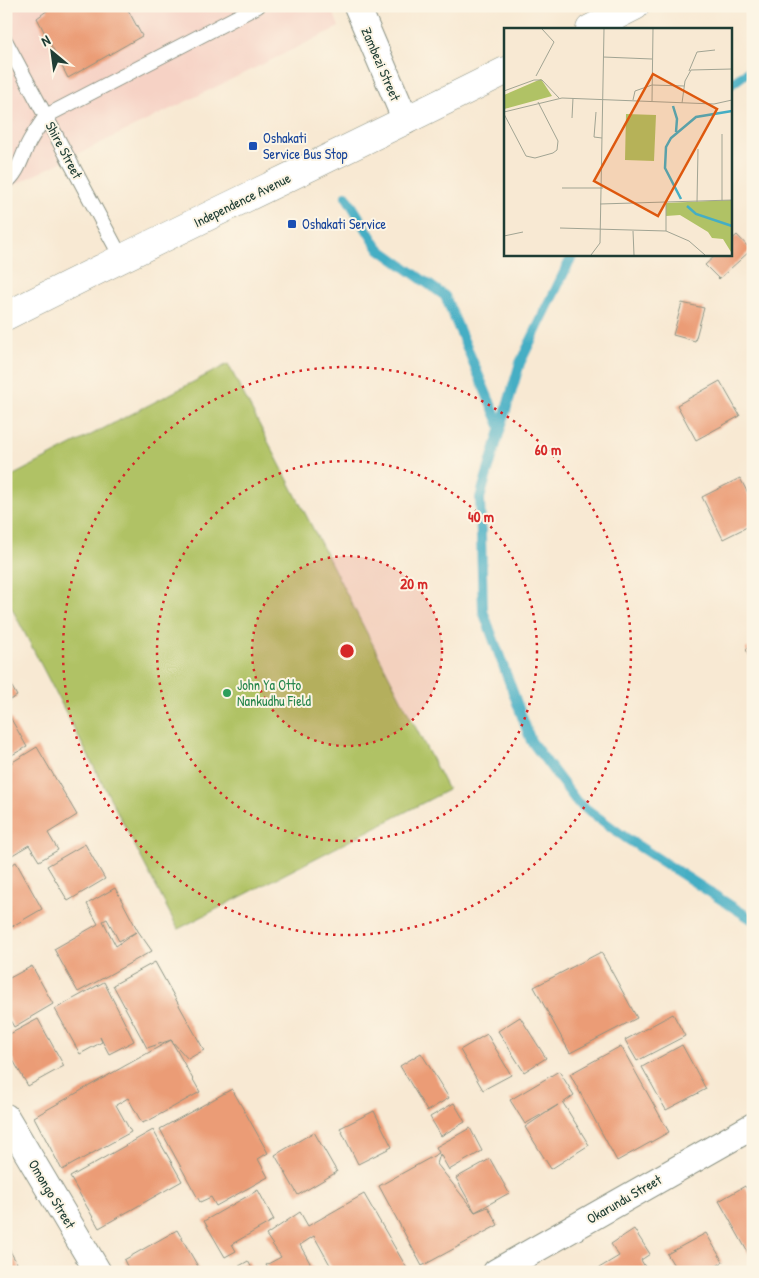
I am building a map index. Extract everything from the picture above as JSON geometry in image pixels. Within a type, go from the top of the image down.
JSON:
[{"type":"main road","points":[[592,28],[635,6]]},
{"type":"main road","name":"Independence Avenue","points":[[6,316],[504,72]]},
{"type":"street","name":"Zambezi Street","points":[[358,6],[406,121]]},
{"type":"street","name":"Omongo Street","points":[[6,1117],[98,1272]]},
{"type":"street","name":"Okarundu Street","points":[[496,1272],[753,1126]]},
{"type":"lane","points":[[6,182],[10,180],[28,144],[46,116],[258,6]]},
{"type":"lane","name":"Shire Street","points":[[6,42],[121,258]]},
{"type":"shaded area","points":[[6,6],[331,6],[339,27],[6,189]]},
{"type":"green space","name":"John Ya Otto Nankudhu Field","points":[[228,364],[448,790],[178,929],[6,597],[6,479]]},
{"type":"building","points":[[46,6],[126,6],[142,36],[68,78],[37,18],[48,10]]},
{"type":"building","points":[[737,235],[751,250],[719,279],[705,265],[716,255],[732,255],[732,239]]},
{"type":"building","points":[[682,303],[704,308],[695,341],[673,335]]},
{"type":"building","points":[[720,381],[740,416],[696,440],[677,405]]},
{"type":"building","points":[[740,478],[753,503],[753,524],[723,539],[702,497]]},
{"type":"building","points":[[753,646],[753,666],[746,649]]},
{"type":"building","points":[[6,676],[17,696],[6,702]]},
{"type":"building","points":[[6,710],[27,747],[6,758]]},
{"type":"building","points":[[37,747],[77,815],[48,833],[58,850],[39,861],[29,845],[9,857],[6,853],[6,766]]},
{"type":"building","points":[[85,844],[105,879],[68,901],[47,866]]},
{"type":"building","points":[[16,862],[42,909],[11,927],[6,917],[6,868]]},
{"type":"building","points":[[115,888],[138,931],[152,951],[78,992],[54,949],[98,924],[87,904]],"holes":[[[107,919],[119,941],[136,932],[116,946],[103,921]]]},
{"type":"building","points":[[601,952],[637,1018],[570,1053],[534,987]]},
{"type":"building","points":[[155,962],[204,1050],[188,1059],[171,1040],[147,1048],[113,985]]},
{"type":"building","points":[[32,966],[53,1004],[14,1027],[6,1013],[6,980]]},
{"type":"building","points":[[104,982],[134,1041],[109,1054],[100,1037],[102,1042],[80,1054],[55,1009]]},
{"type":"building","points":[[673,1014],[685,1036],[637,1061],[625,1040]]},
{"type":"building","points":[[520,1017],[546,1058],[524,1072],[498,1031]]},
{"type":"building","points":[[38,1019],[64,1066],[28,1086],[6,1048],[6,1036]]},
{"type":"building","points":[[487,1034],[511,1075],[483,1090],[460,1050]]},
{"type":"building","points":[[171,1040],[200,1092],[142,1123],[128,1098],[116,1105],[131,1132],[62,1170],[34,1117]]},
{"type":"building","points":[[682,1045],[706,1089],[666,1110],[642,1067]]},
{"type":"building","points":[[621,1046],[669,1132],[617,1161],[570,1074]]},
{"type":"building","points":[[421,1053],[449,1098],[427,1111],[400,1066]]},
{"type":"building","points":[[559,1071],[574,1095],[563,1103],[589,1145],[551,1169],[525,1127],[558,1105],[525,1124],[510,1100]]},
{"type":"building","points":[[232,1089],[268,1153],[258,1159],[268,1177],[216,1206],[211,1197],[200,1202],[160,1129]]},
{"type":"building","points":[[454,1103],[465,1122],[441,1136],[430,1117]]},
{"type":"building","points":[[374,1111],[392,1147],[358,1164],[340,1128]]},
{"type":"building","points":[[470,1128],[482,1151],[449,1170],[440,1154],[437,1164],[475,1212],[488,1207],[498,1225],[422,1266],[379,1186],[439,1153],[436,1147]]},
{"type":"building","points":[[153,1130],[182,1181],[99,1228],[70,1177]]},
{"type":"building","points":[[314,1132],[337,1172],[298,1195],[275,1155]]},
{"type":"building","points":[[490,1159],[509,1193],[475,1212],[456,1178]]},
{"type":"building","points":[[745,1186],[753,1199],[753,1257],[751,1258],[719,1201]]},
{"type":"building","points":[[258,1190],[274,1220],[232,1244],[236,1251],[225,1257],[204,1221]]},
{"type":"building","points":[[364,1194],[409,1272],[375,1272],[373,1268],[367,1272],[334,1272],[314,1236],[300,1245],[315,1272],[270,1272],[266,1265],[281,1257],[266,1235],[300,1212],[308,1226]]},
{"type":"building","points":[[634,1229],[650,1254],[641,1260],[648,1272],[602,1272],[599,1268],[619,1256],[611,1244]]},
{"type":"building","points":[[177,1230],[200,1270],[197,1272],[130,1272],[124,1260]]},
{"type":"building","points":[[706,1233],[723,1262],[707,1272],[678,1272],[667,1254]]},
{"type":"building","points":[[6,1244],[22,1272],[6,1272]]},
{"type":"building","points":[[248,1261],[254,1272],[229,1272]]},
{"type":"waterway","points":[[732,84],[753,68]]},
{"type":"waterway","points":[[346,196],[378,248],[445,296],[501,428]]},
{"type":"waterway","points":[[573,255],[520,363],[480,498],[483,611],[531,741],[577,802],[626,838],[753,920]]},
{"type":"place","name":"Oshakati Service Bus Stop","points":[[253,146]]},
{"type":"place","name":"Oshakati Service","points":[[292,224]]},
{"type":"place","name":"John Ya Otto Nankudhu Field","points":[[227,693]]}]
